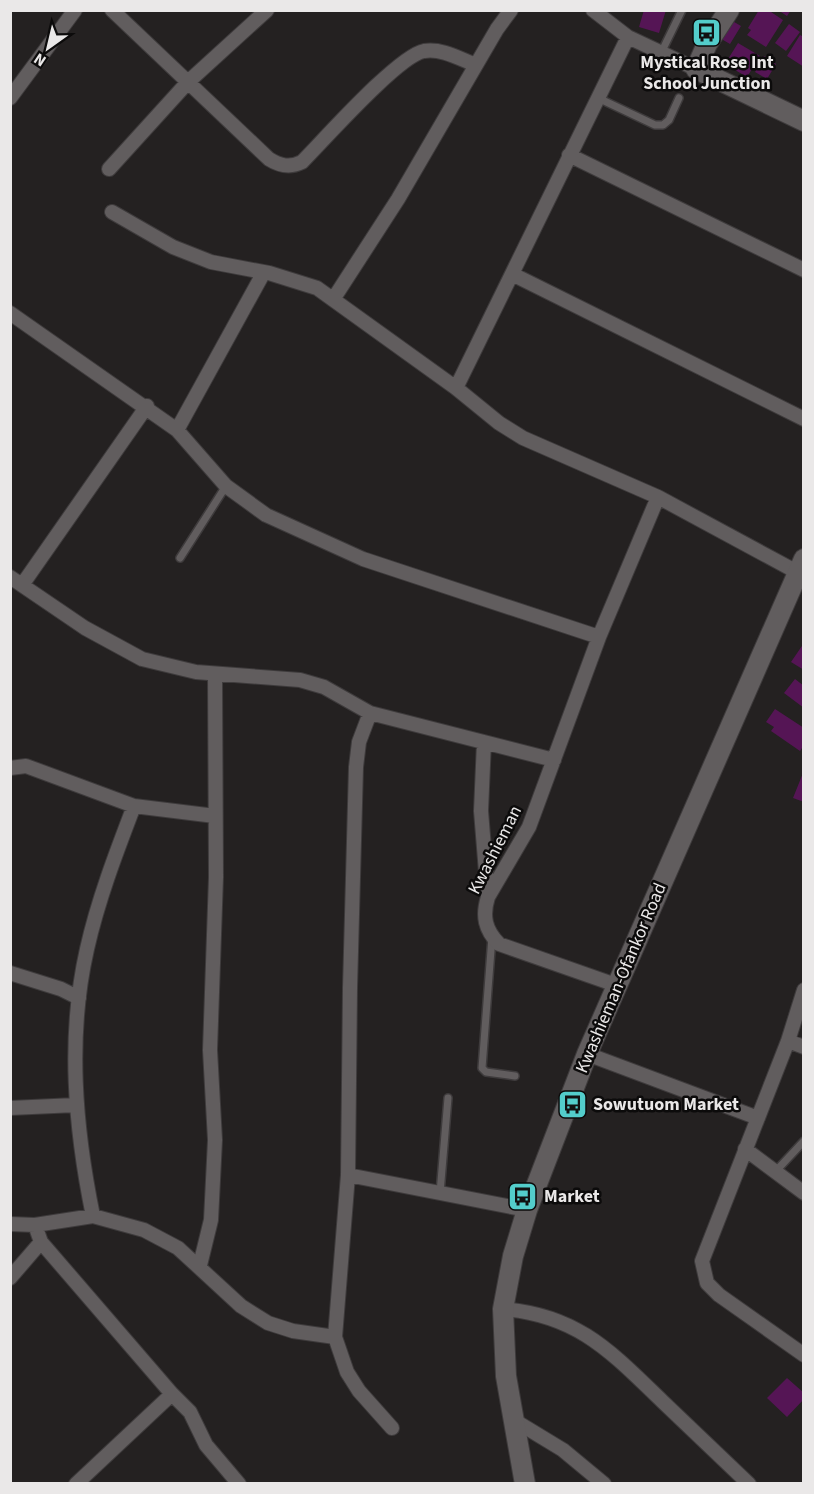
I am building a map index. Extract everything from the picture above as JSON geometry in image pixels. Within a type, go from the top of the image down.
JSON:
[{"type":"main road","points":[[729,10],[711,36],[696,69],[804,121]]},
{"type":"main road","name":"Kwashieman-Ofankor Road","points":[[525,1484],[506,1376],[503,1309],[513,1256],[526,1210],[587,1053],[800,566]]},
{"type":"street","points":[[10,98],[75,10]]},
{"type":"street","points":[[112,10],[269,159],[288,166],[302,162],[396,69],[421,51],[443,52],[476,65]]},
{"type":"street","points":[[109,169],[188,82],[267,10]]},
{"type":"street","points":[[593,10],[628,37],[696,69]]},
{"type":"street","points":[[334,298],[389,214],[510,11]]},
{"type":"street","points":[[456,388],[628,37]]},
{"type":"street","points":[[569,155],[804,270]]},
{"type":"street","points":[[112,212],[173,247],[212,262],[297,280],[334,298],[456,388],[499,423],[524,438],[658,497],[800,566]]},
{"type":"street","points":[[177,430],[264,272]]},
{"type":"street","points":[[512,274],[804,419]]},
{"type":"street","points":[[10,312],[147,406],[177,430],[226,486],[266,515],[363,559],[599,637]]},
{"type":"street","points":[[147,406],[16,581],[85,628],[142,659],[170,668],[215,674],[300,680],[324,687],[370,713],[554,760]]},
{"type":"street","name":"Kwashieman","points":[[492,937],[485,920],[488,897],[529,827],[599,637],[658,497]]},
{"type":"street","points":[[200,1265],[212,1220],[214,1187],[215,1140],[210,1050],[215,816],[215,674]]},
{"type":"street","points":[[370,713],[359,742],[356,767],[348,1174],[335,1337],[347,1372],[359,1391],[392,1428]]},
{"type":"street","points":[[484,742],[481,811],[488,897]]},
{"type":"street","points":[[10,768],[26,766],[134,806],[215,816]]},
{"type":"street","points":[[93,1216],[76,1105],[75,1040],[79,998],[87,950],[97,911],[111,865],[134,806]]},
{"type":"street","points":[[492,937],[509,949],[616,985]]},
{"type":"street","points":[[10,974],[61,989],[79,998]]},
{"type":"street","points":[[804,990],[788,1041],[705,1249],[703,1273],[707,1283],[719,1294],[804,1355]]},
{"type":"street","points":[[788,1041],[804,1047]]},
{"type":"street","points":[[587,1053],[758,1118]]},
{"type":"street","points":[[10,1108],[76,1105]]},
{"type":"street","points":[[745,1149],[804,1193]]},
{"type":"street","points":[[348,1174],[526,1210]]},
{"type":"street","points":[[10,1224],[35,1225],[93,1216],[162,1238],[200,1265],[221,1289],[268,1323],[293,1331],[335,1337]]},
{"type":"street","points":[[35,1225],[41,1242],[190,1412],[206,1445],[239,1484]]},
{"type":"street","points":[[10,1278],[41,1242]]},
{"type":"street","points":[[503,1309],[528,1311],[554,1319],[601,1344],[749,1484]]},
{"type":"street","points":[[76,1484],[172,1394]]},
{"type":"street","points":[[512,1419],[563,1450],[604,1484]]},
{"type":"lane","points":[[661,53],[682,10]]},
{"type":"lane","points":[[598,98],[656,125],[663,125],[669,120],[679,98]]},
{"type":"lane","points":[[180,558],[226,486]]},
{"type":"lane","points":[[492,937],[482,1068],[486,1072],[515,1076]]},
{"type":"lane","points":[[440,1193],[448,1098]]},
{"type":"lane","points":[[775,1172],[804,1141]]},
{"type":"building","points":[[644,10],[666,10],[659,33],[639,27]]},
{"type":"building","points":[[759,10],[768,10],[783,20],[766,47],[747,35],[751,30],[748,28]]},
{"type":"building","points":[[778,10],[791,10],[787,16]]},
{"type":"building","points":[[729,19],[741,26],[730,44],[718,37]]},
{"type":"building","points":[[789,24],[800,32],[786,51],[775,43]]},
{"type":"building","points":[[800,35],[804,37],[804,67],[787,56]]},
{"type":"building","points":[[738,43],[760,56],[747,77],[725,64]]},
{"type":"building","points":[[764,56],[776,64],[767,79],[755,72]]},
{"type":"building","points":[[804,643],[804,670],[791,662]]},
{"type":"building","points":[[795,679],[804,686],[804,708],[784,693]]},
{"type":"building","points":[[775,709],[804,728],[804,745],[800,751],[771,731],[774,727],[766,722]]},
{"type":"building","points":[[804,773],[804,802],[793,798]]},
{"type":"building","points":[[787,1378],[804,1393],[804,1399],[787,1417],[767,1398]]},
{"type":"place","name":"Mystical Rose Int School Junction","points":[[707,33]]},
{"type":"place","name":"Sowutuom Market","points":[[572,1104]]},
{"type":"place","name":"Market","points":[[523,1196]]}]
